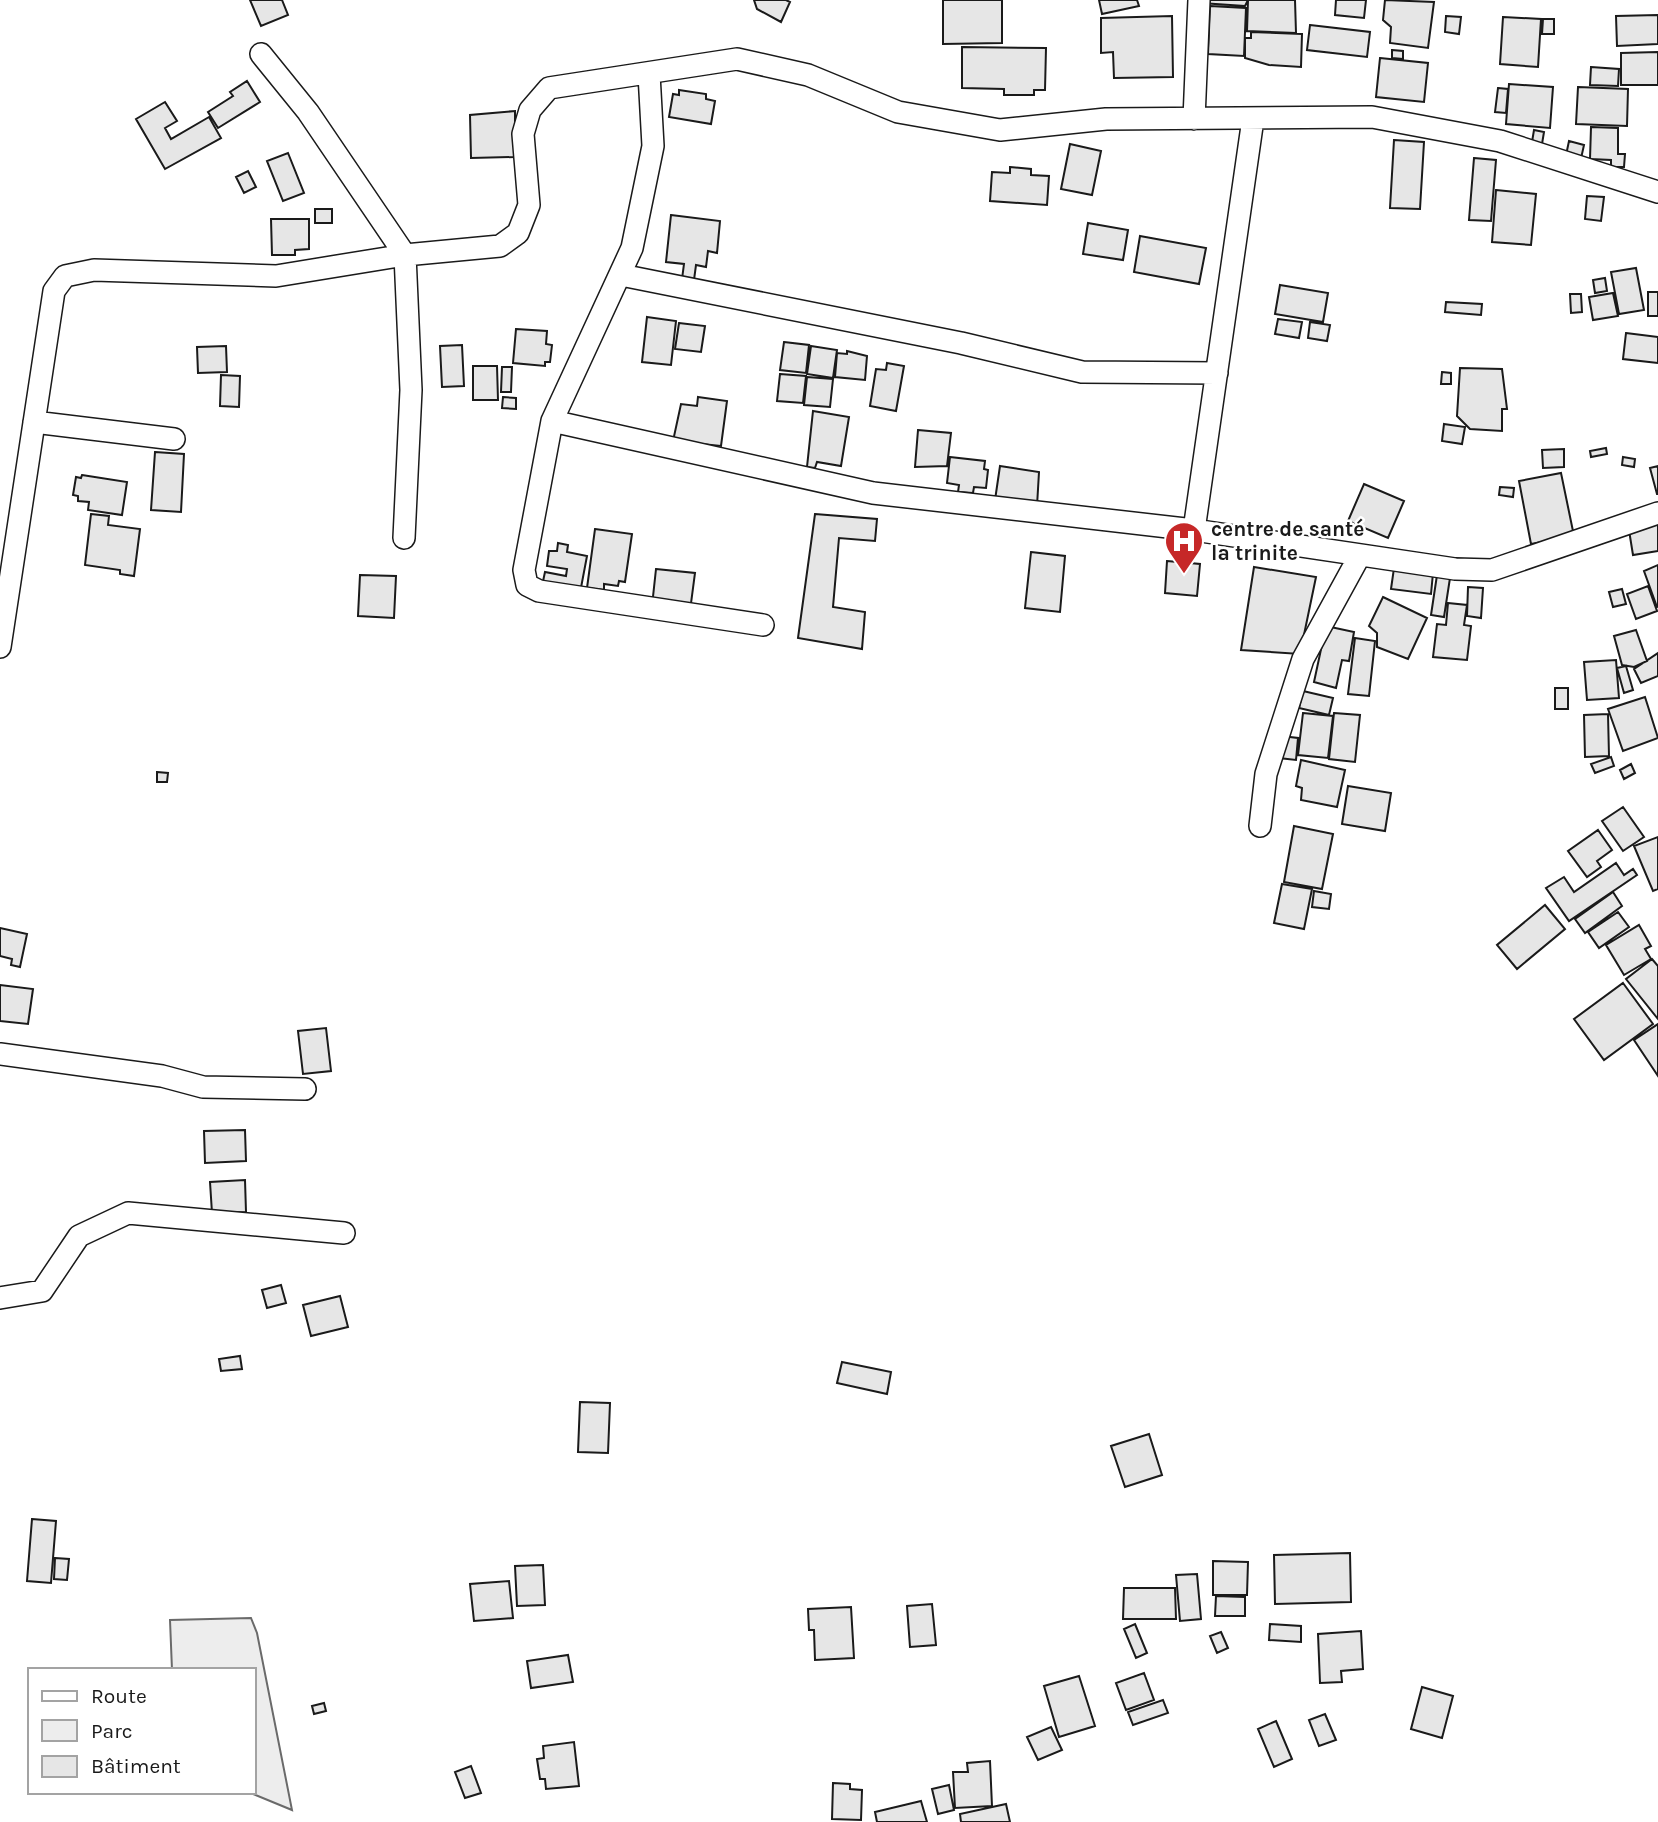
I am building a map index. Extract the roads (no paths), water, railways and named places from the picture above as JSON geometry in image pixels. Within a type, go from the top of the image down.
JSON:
[{"type":"street","points":[[1194,119],[1199,0]]},
{"type":"street","points":[[261,54],[308,112],[405,255],[411,390],[404,538]]},
{"type":"street","points":[[0,647],[54,291],[65,276],[94,270],[276,276],[405,255],[500,246],[518,233],[529,205],[523,134],[530,110],[549,88],[737,59],[808,75],[898,112],[1000,130],[1106,119],[1372,117],[1500,141],[1658,192]]},
{"type":"street","points":[[649,74],[653,146],[632,248],[552,421],[524,570],[527,584],[539,591],[764,625]]},
{"type":"street","points":[[1194,530],[1253,119]]},
{"type":"street","points":[[621,275],[961,343],[1082,372],[1217,373]]},
{"type":"street","points":[[552,421],[873,493],[1194,530],[1455,569],[1492,570],[1658,513]]},
{"type":"street","points":[[34,422],[174,439]]},
{"type":"street","points":[[1260,826],[1266,774],[1303,659],[1360,555]]},
{"type":"street","points":[[0,1054],[162,1076],[203,1087],[305,1089]]},
{"type":"street","points":[[0,1298],[42,1291],[79,1236],[128,1213],[344,1233]]},
{"type":"place","name":"centre de santé la trinite","points":[[1184,575]]}]
